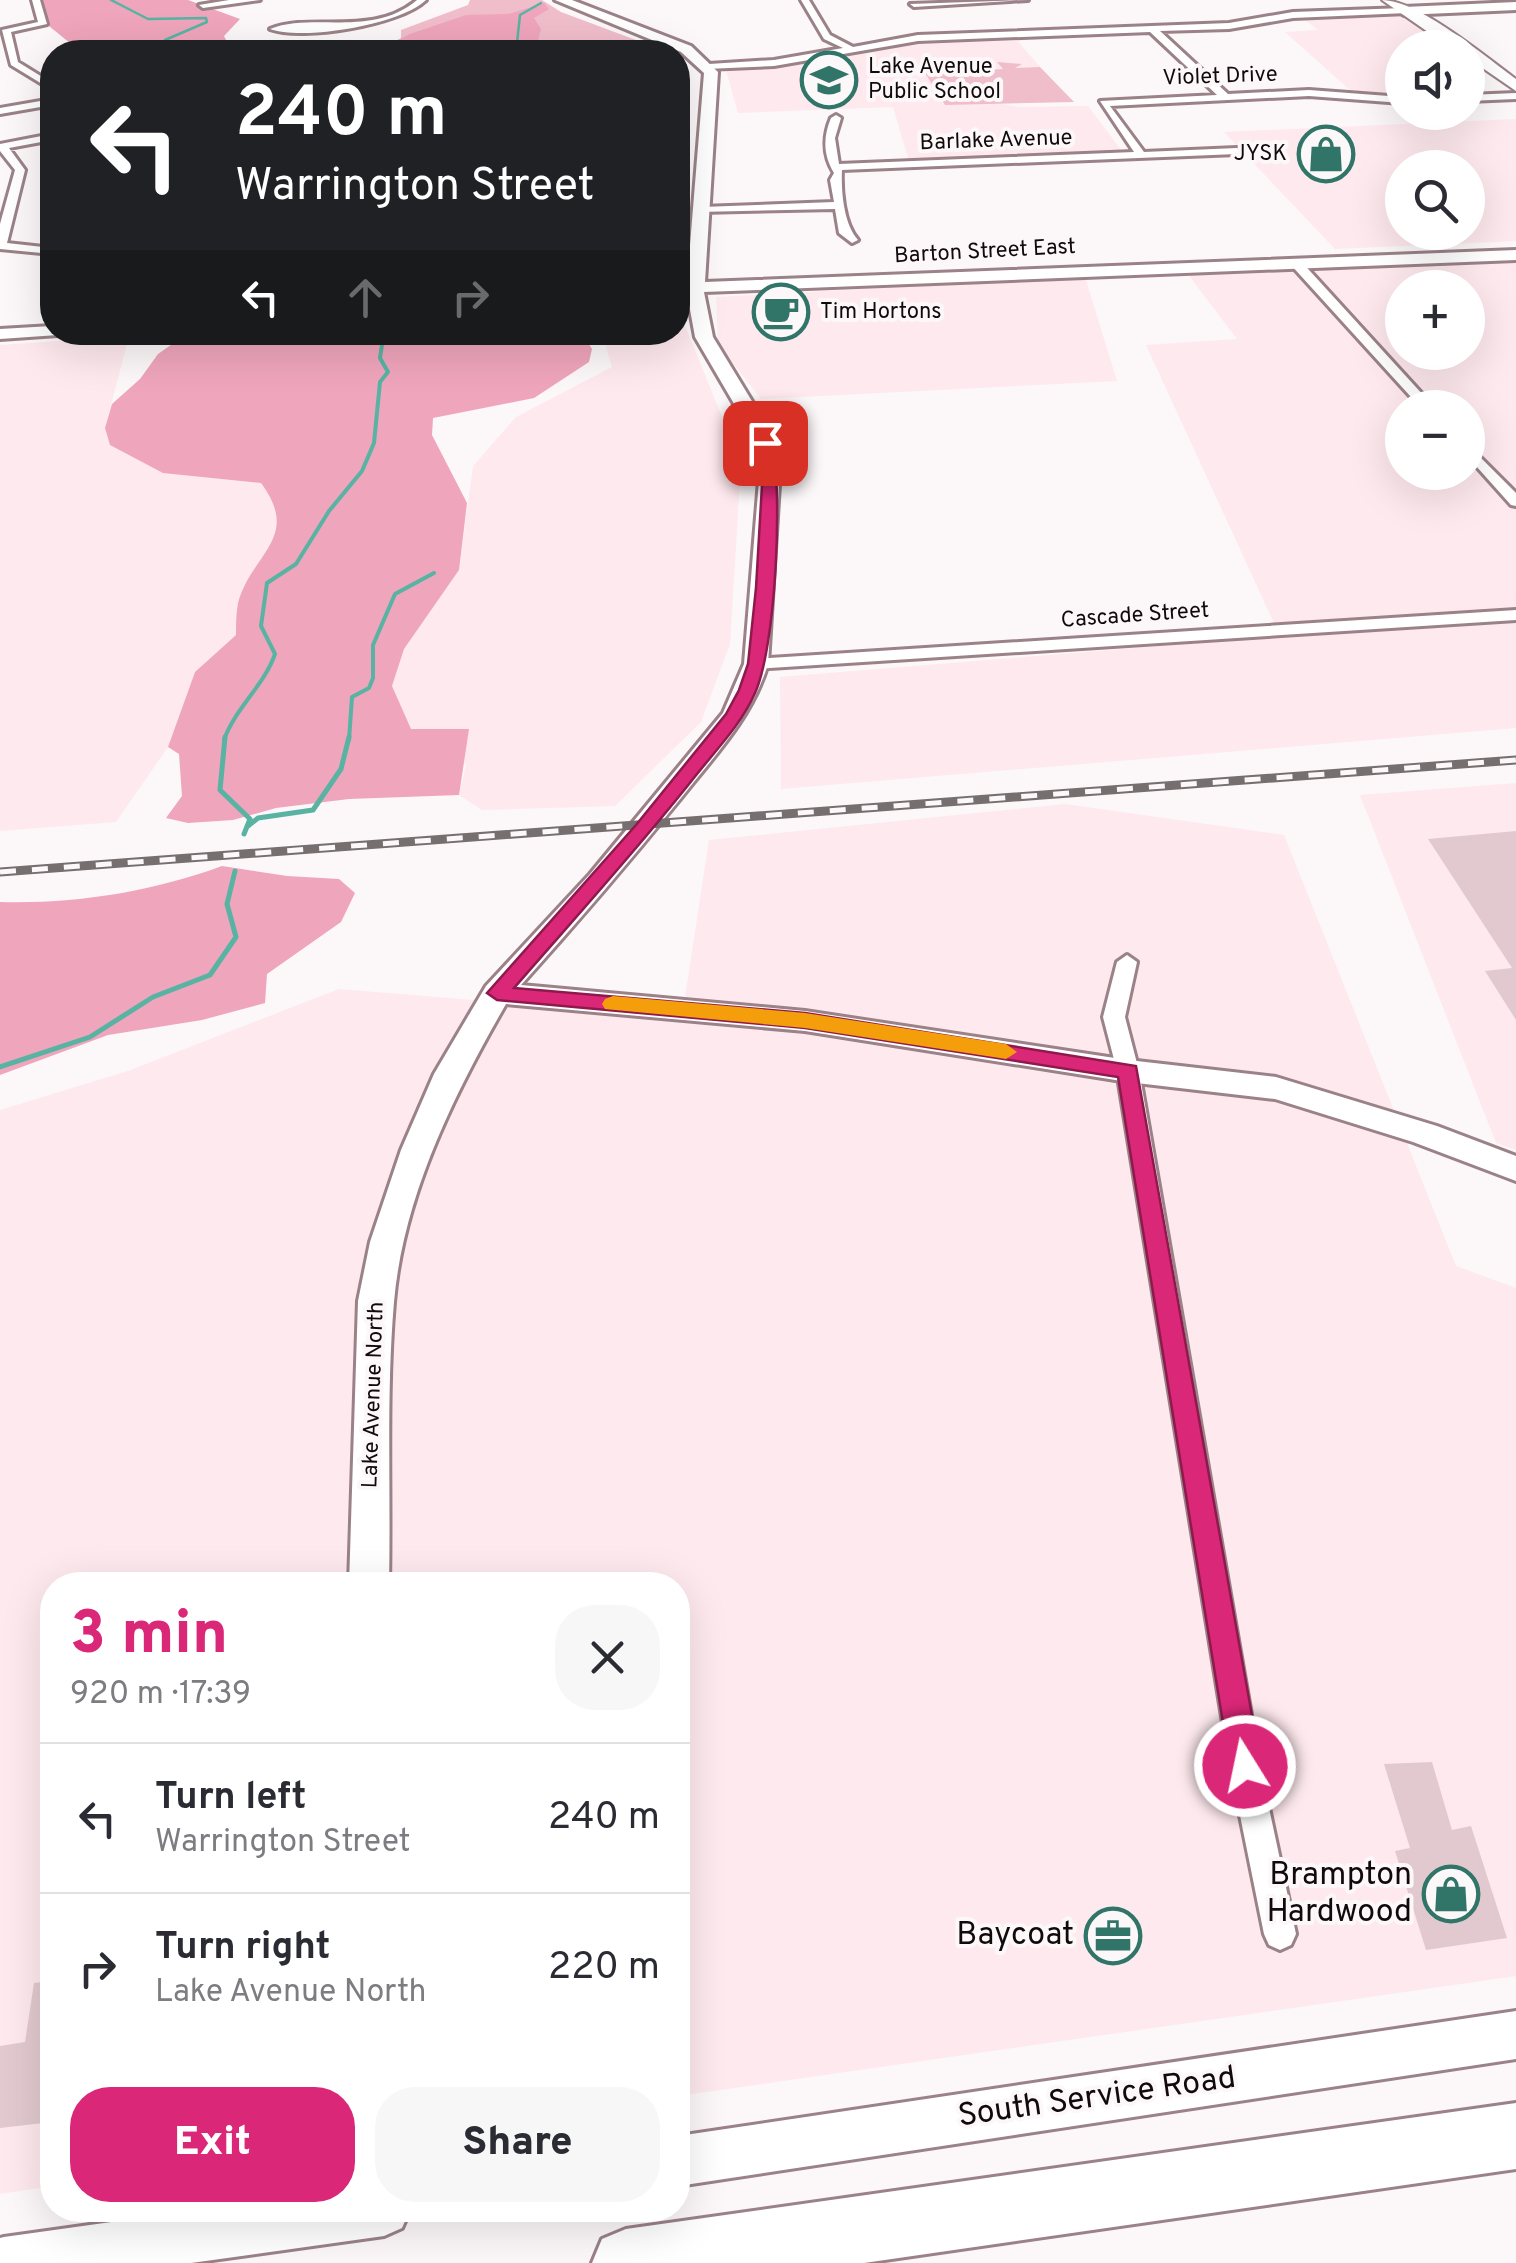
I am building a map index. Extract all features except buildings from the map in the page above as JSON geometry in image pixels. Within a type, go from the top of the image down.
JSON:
[{"type":"highway","points":[[626,2263],[1516,2136]]},
{"type":"main road","points":[[1388,0],[1408,7],[1438,30]]},
{"type":"main road","points":[[1485,64],[1516,86]]},
{"type":"street","points":[[36,0],[42,24],[3,30],[14,64],[40,80]]},
{"type":"street","points":[[203,5],[256,0]]},
{"type":"street","points":[[279,40],[274,23],[355,25],[411,10],[422,0]]},
{"type":"street","points":[[561,0],[663,40]]},
{"type":"street","points":[[805,0],[828,37],[848,48]]},
{"type":"street","points":[[912,2],[1024,0]]},
{"type":"street","points":[[912,2],[939,36]]},
{"type":"street","points":[[690,54],[709,67],[774,63],[939,36],[1230,26],[1293,15],[1408,7],[1516,6]]},
{"type":"street","points":[[1152,29],[1224,96]]},
{"type":"street","name":"Lake Avenue North","points":[[690,268],[702,210],[709,67]]},
{"type":"street","points":[[14,75],[27,73]]},
{"type":"street","name":"Violet Drive","points":[[1141,155],[1103,104],[1322,93],[1385,99]]},
{"type":"street","points":[[1485,97],[1516,96]]},
{"type":"street","points":[[0,112],[40,104]]},
{"type":"street","points":[[836,118],[831,126],[839,173],[836,180],[845,234],[852,240]]},
{"type":"street","points":[[40,140],[1,147],[20,170],[6,203],[0,246],[40,250]]},
{"type":"street","name":"Barlake Avenue","points":[[835,167],[1238,151]]},
{"type":"street","points":[[702,210],[840,205]]},
{"type":"street","name":"Barton Street East","points":[[690,288],[1516,251]]},
{"type":"street","points":[[1296,262],[1413,390]]},
{"type":"street","name":"Lake Avenue North","points":[[369,1572],[376,1301],[387,1242],[417,1150],[450,1074],[497,993],[600,880],[734,716],[756,664],[770,468],[758,426],[698,323],[690,300]]},
{"type":"street","points":[[0,334],[40,329]]},
{"type":"street","points":[[1485,468],[1516,502]]},
{"type":"street","name":"Cascade Street","points":[[756,664],[1516,615]]},
{"type":"street","points":[[1127,962],[1114,1017],[1128,1071],[1242,1750],[1280,1934]]},
{"type":"street","points":[[497,993],[805,1020],[1128,1071],[1276,1088],[1424,1134],[1516,1168]]},
{"type":"street","name":"South Service Road","points":[[690,2159],[1516,2035]]},
{"type":"street","points":[[4,2263],[289,2222]]},
{"type":"shaded area","points":[[40,0],[188,0],[240,19],[224,36],[226,40],[66,40],[44,22]]},
{"type":"shaded area","points":[[470,0],[542,0],[561,12],[636,40],[397,40],[401,30],[468,5]]},
{"type":"shaded area","points":[[544,3],[549,9],[534,18],[541,29],[538,40],[399,40],[466,15],[509,14]]},
{"type":"shaded area","points":[[1399,14],[1420,30],[1385,30],[1385,93],[1350,90],[1285,32],[1318,30],[1301,17]]},
{"type":"shaded area","points":[[1014,37],[1040,67],[926,73],[995,103],[1019,107],[1088,106],[1122,151],[909,161],[893,107],[738,113],[726,70],[802,62],[911,42]]},
{"type":"shaded area","points":[[997,62],[1022,64],[1015,68],[1040,67],[1074,102],[945,105],[925,73],[1003,69]]},
{"type":"shaded area","points":[[1516,119],[1516,241],[1485,242],[1485,150],[1385,150],[1385,247],[1335,249],[1224,132],[1385,125],[1385,130],[1485,130],[1485,120]]},
{"type":"shaded area","points":[[1516,257],[1516,728],[781,789],[780,677],[1280,636],[1146,345],[1237,339],[1187,273]]},
{"type":"shaded area","points":[[1085,277],[1117,381],[761,399],[718,344],[716,297]]},
{"type":"shaded area","points":[[690,338],[741,464],[730,644],[701,722],[615,806],[482,810],[459,795],[466,765],[410,729],[392,686],[404,649],[459,570],[473,466],[516,417],[612,367],[606,345],[690,345]]},
{"type":"shaded area","points":[[0,345],[127,345],[105,428],[224,478],[261,483],[277,505],[275,537],[238,602],[236,635],[195,672],[168,747],[116,822],[0,831]]},
{"type":"shaded area","points":[[171,345],[590,345],[589,362],[534,398],[433,418],[432,435],[467,503],[459,570],[404,649],[392,686],[411,729],[469,729],[459,795],[349,799],[276,808],[233,820],[188,823],[166,818],[182,796],[179,754],[168,747],[195,672],[236,635],[238,603],[270,545],[277,518],[261,483],[163,473],[110,445],[105,428],[112,404],[140,379],[158,354]]},
{"type":"shaded area","points":[[1516,783],[1516,1150],[1496,1143],[1360,795]]},
{"type":"shaded area","points":[[1065,804],[1284,835],[1456,1266],[1516,1288],[1516,1976],[690,2094],[690,1572],[40,1572],[40,2188],[0,2194],[0,1110],[128,1071],[339,989],[682,1017],[709,840]]},
{"type":"shaded area","points":[[222,866],[339,879],[355,893],[341,922],[267,974],[265,1003],[202,1020],[108,1035],[0,1075],[0,902],[57,901],[113,894],[168,883]]},
{"type":"waterway","points":[[111,0],[148,19],[206,18],[207,22],[165,40]]},
{"type":"waterway","points":[[517,40],[520,15],[541,3]]},
{"type":"waterway","points":[[225,738],[275,654],[261,626],[267,583],[296,564],[329,511],[362,471],[374,443],[380,382],[388,372],[380,358],[382,345]]},
{"type":"waterway","points":[[349,740],[352,697],[369,688],[373,678],[373,645],[395,594],[434,573]]},
{"type":"waterway","points":[[248,826],[258,818],[313,810],[341,769],[349,737]]},
{"type":"waterway","points":[[225,738],[220,790],[250,819],[244,834]]},
{"type":"waterway","points":[[0,1067],[90,1037],[153,997],[210,975],[236,937],[227,904],[235,871]]},
{"type":"railway","points":[[0,872],[1516,760]]},
{"type":"slow traffic","points":[[613,1004],[805,1020],[1006,1052]]},
{"type":"place","name":"Lake Avenue Public School","points":[[829,80]]},
{"type":"place","name":"JYSK","points":[[1326,154]]},
{"type":"place","name":"Tim Hortons","points":[[781,312]]},
{"type":"place","name":"Brampton Hardwood","points":[[1451,1894]]},
{"type":"place","name":"Baycoat","points":[[1113,1936]]},
{"type":"route","points":[[765,443],[770,468],[764,588],[756,664],[748,690],[734,716],[642,830],[497,993],[805,1020],[1128,1071],[1245,1766]]}]
